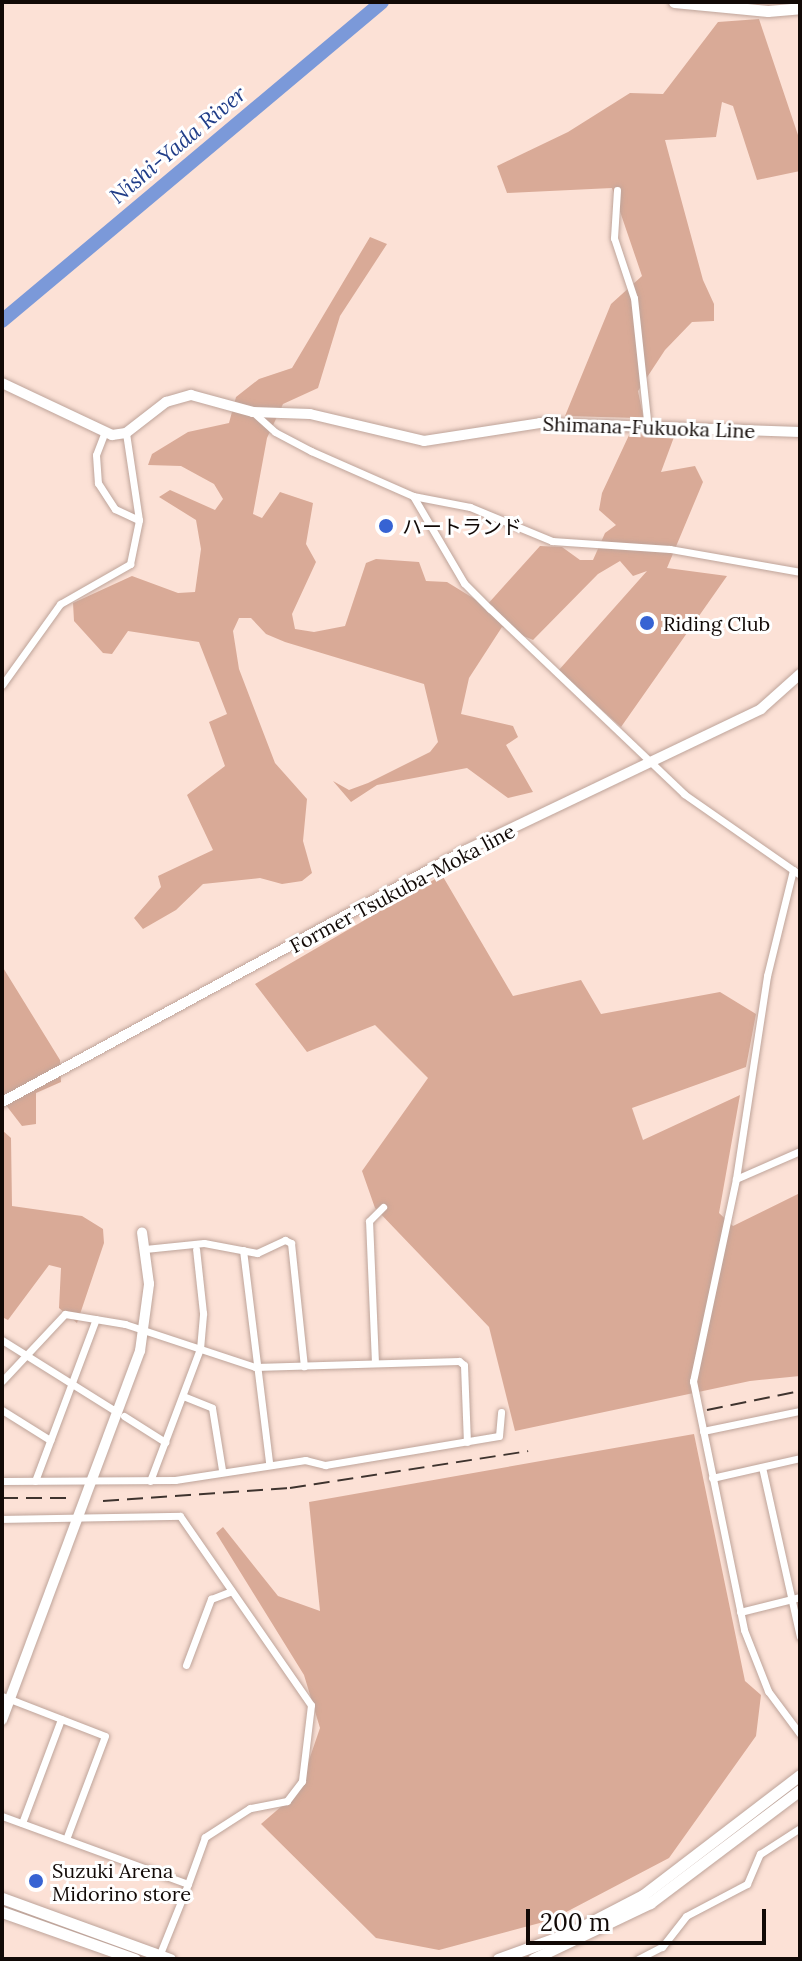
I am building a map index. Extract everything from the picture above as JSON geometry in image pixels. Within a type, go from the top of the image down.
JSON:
[{"type":"main road","points":[[674,2],[800,11]]},
{"type":"main road","points":[[498,1959],[570,1933],[643,1895],[800,1775]]},
{"type":"main road","points":[[533,1959],[650,1903],[800,1790]]},
{"type":"main road","points":[[2,1898],[164,1958]]},
{"type":"main road","points":[[2,1912],[135,1959]]},
{"type":"street","points":[[617,190],[614,238],[634,298],[648,428]]},
{"type":"street","points":[[2,383],[104,434],[126,433],[139,520],[127,569],[60,604],[2,685]]},
{"type":"street","name":"Shimana-Fukuoka Line","points":[[126,433],[166,402],[186,396],[253,412],[310,414],[424,441],[540,423],[800,432]]},
{"type":"street","points":[[253,412],[275,432],[311,451],[413,496],[470,507],[552,541],[670,549],[800,572]]},
{"type":"street","points":[[104,434],[96,455],[98,483],[115,509],[139,520]]},
{"type":"street","points":[[413,496],[464,583],[650,763],[796,872],[767,976],[736,1179],[693,1381],[740,1612],[768,1691],[800,1734]]},
{"type":"street","name":"Former Tsukuba-Moka line","points":[[2,1102],[454,856],[761,709],[800,674]]},
{"type":"street","points":[[736,1179],[800,1151]]},
{"type":"street","points":[[375,1363],[369,1221],[383,1207]]},
{"type":"street","points":[[2,1720],[6,1698],[93,1481],[145,1330],[145,1249],[142,1232]]},
{"type":"street","points":[[145,1249],[204,1243],[257,1253],[285,1240],[291,1243],[304,1366]]},
{"type":"street","points":[[150,1481],[200,1349],[203,1313],[196,1249]]},
{"type":"street","points":[[243,1250],[269,1463]]},
{"type":"street","points":[[2,1381],[27,1356],[58,1315],[96,1319],[145,1330],[255,1367],[459,1361],[464,1365],[467,1442]]},
{"type":"street","points":[[35,1481],[96,1319]]},
{"type":"street","points":[[2,1340],[112,1409]]},
{"type":"street","points":[[183,1396],[212,1408],[222,1470]]},
{"type":"street","points":[[2,1410],[50,1440]]},
{"type":"street","points":[[703,1431],[800,1411]]},
{"type":"street","points":[[2,1481],[150,1481],[269,1463],[305,1460],[325,1465],[499,1436],[501,1412]]},
{"type":"street","points":[[124,1416],[165,1442]]},
{"type":"street","points":[[712,1478],[800,1458]]},
{"type":"street","points":[[762,1467],[789,1600],[800,1637]]},
{"type":"street","points":[[2,1519],[180,1516],[311,1705],[302,1781],[287,1801],[250,1808],[205,1837],[164,1958]]},
{"type":"street","points":[[186,1665],[211,1599],[232,1591]]},
{"type":"street","points":[[740,1612],[800,1597]]},
{"type":"street","points":[[6,1698],[105,1736],[66,1839]]},
{"type":"street","points":[[22,1823],[61,1719]]},
{"type":"street","points":[[2,1816],[188,1884]]},
{"type":"street","points":[[638,1959],[662,1947],[686,1916],[747,1884],[760,1854],[800,1828]]},
{"type":"shaded area","points":[[759,19],[800,141],[800,171],[757,180],[733,106],[722,102],[716,137],[665,140],[703,280],[714,304],[714,321],[692,322],[665,350],[638,391],[647,435],[674,437],[661,472],[695,466],[703,482],[667,568],[727,576],[621,727],[558,671],[647,571],[633,576],[620,561],[598,574],[533,640],[502,627],[469,678],[461,714],[513,726],[518,737],[506,745],[533,792],[508,798],[467,768],[377,785],[351,802],[333,781],[349,790],[368,783],[430,752],[438,742],[424,684],[285,642],[266,634],[251,618],[239,618],[233,631],[239,669],[275,763],[307,799],[303,841],[312,873],[302,881],[282,884],[260,878],[203,884],[176,910],[143,929],[134,918],[161,887],[158,876],[213,850],[187,795],[225,766],[209,722],[227,714],[199,642],[128,631],[112,654],[103,653],[74,621],[73,603],[132,576],[178,593],[195,592],[201,549],[196,520],[159,497],[170,490],[215,510],[223,499],[214,484],[181,466],[148,465],[152,454],[188,432],[229,423],[236,397],[259,379],[292,368],[370,237],[387,244],[340,316],[318,388],[283,404],[267,438],[253,514],[262,518],[280,492],[313,503],[306,544],[316,562],[292,614],[295,629],[314,632],[345,626],[366,563],[376,559],[419,562],[426,581],[447,582],[486,606],[540,546],[562,547],[580,560],[593,560],[605,533],[616,525],[599,510],[602,493],[637,418],[565,416],[611,304],[642,276],[612,188],[507,193],[497,166],[568,132],[630,93],[663,94],[718,22]]},
{"type":"shaded area","points":[[442,875],[513,996],[581,980],[601,1014],[720,992],[756,1014],[746,1067],[632,1108],[643,1140],[740,1095],[719,1213],[733,1226],[800,1193],[800,1376],[750,1381],[515,1431],[489,1327],[375,1208],[362,1171],[428,1078],[375,1025],[307,1052],[255,984]]},
{"type":"shaded area","points":[[2,966],[60,1060],[61,1082],[36,1093],[36,1124],[22,1126],[2,1100]]},
{"type":"shaded area","points":[[2,1130],[11,1138],[12,1206],[82,1216],[103,1229],[104,1243],[77,1323],[59,1308],[61,1268],[49,1265],[8,1320],[2,1317]]},
{"type":"shaded area","points":[[694,1434],[745,1681],[761,1695],[756,1736],[669,1858],[551,1920],[439,1950],[376,1938],[261,1824],[298,1792],[320,1728],[304,1675],[216,1533],[223,1527],[278,1596],[320,1611],[309,1502]]},
{"type":"waterway","name":"Nishi-Yada River","points":[[2,321],[382,2]]},
{"type":"railway","points":[[707,1410],[800,1391]]},
{"type":"railway","points":[[103,1501],[290,1488],[528,1451]]},
{"type":"railway","points":[[2,1498],[69,1498]]},
{"type":"place","name":"ハートランド","points":[[386,526]]},
{"type":"place","name":"Riding Club","points":[[647,623]]},
{"type":"place","name":"Suzuki Arena Midorino store","points":[[36,1881]]}]
